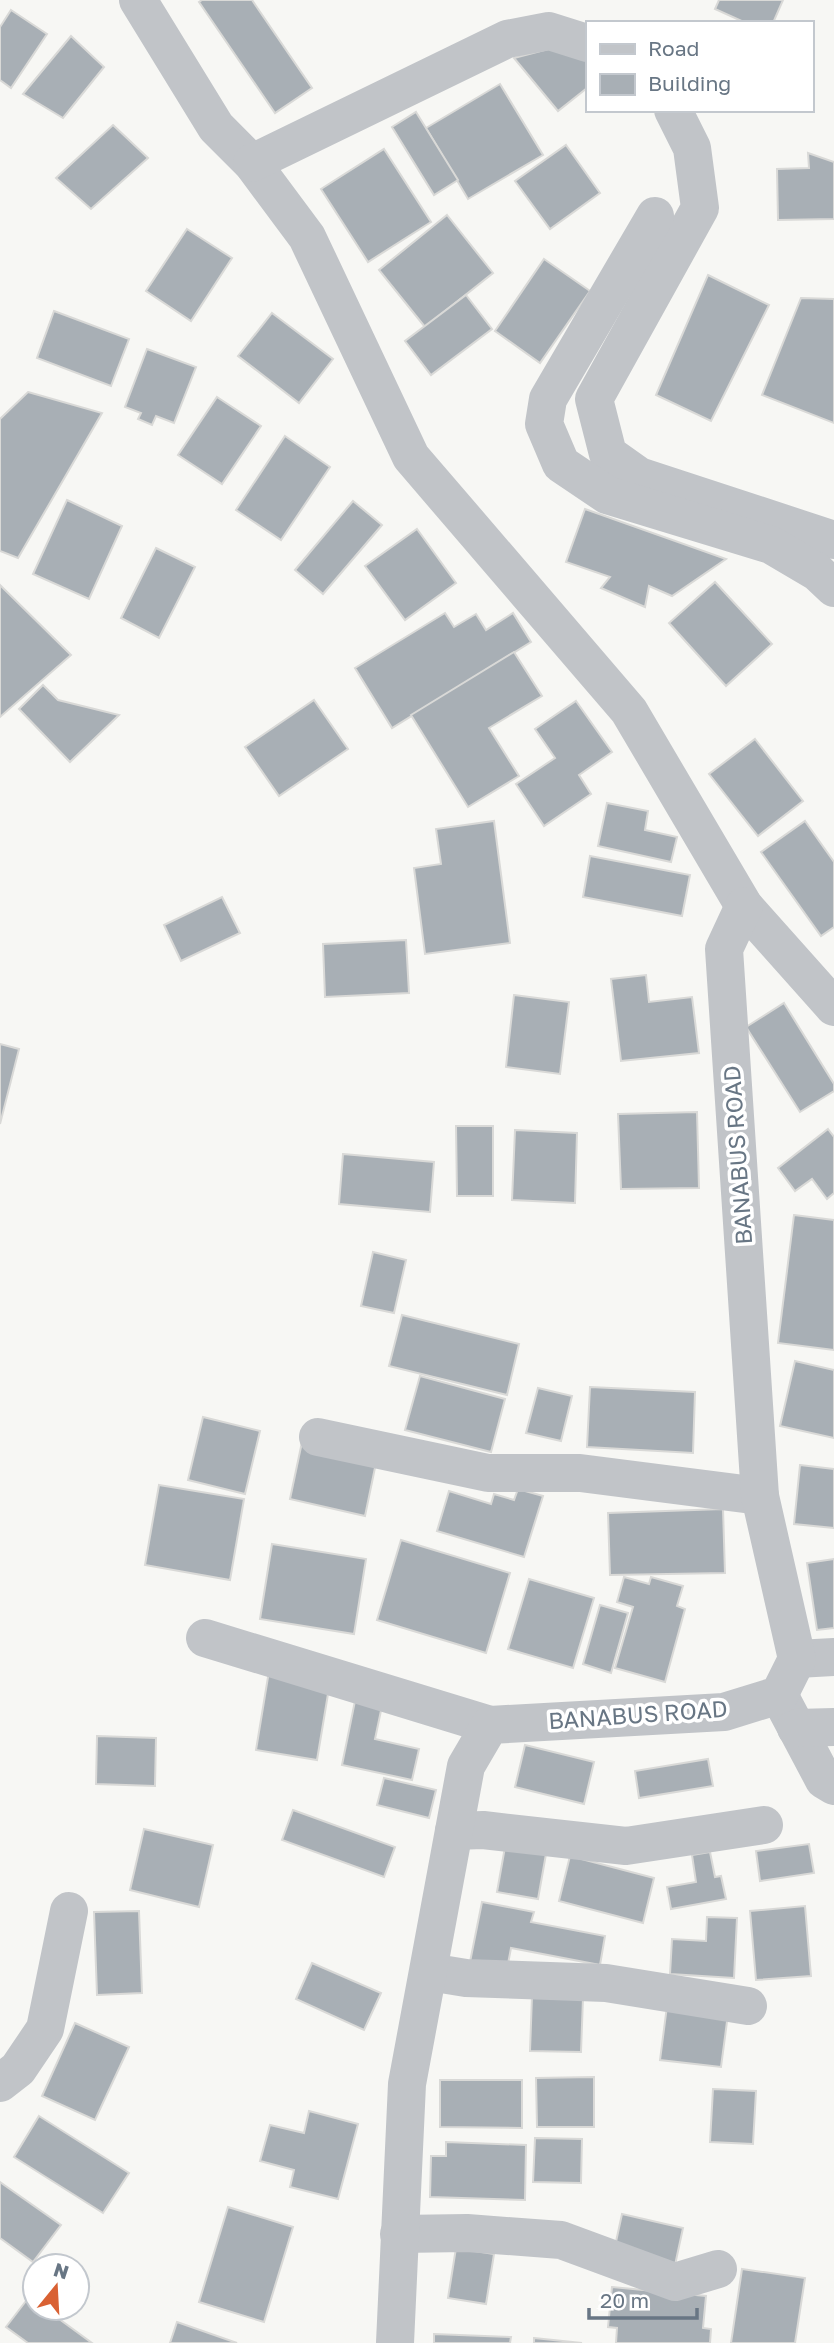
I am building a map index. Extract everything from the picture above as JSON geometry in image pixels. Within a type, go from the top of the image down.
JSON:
[{"type":"street","points":[[138,0],[216,127],[252,163],[307,237],[411,457],[629,711],[744,906],[834,1007]]},
{"type":"street","points":[[252,163],[507,40],[549,31],[586,43]]},
{"type":"street","points":[[674,112],[691,148],[700,208],[594,399],[608,454],[639,476],[834,540]]},
{"type":"street","points":[[655,216],[548,399],[544,424],[561,464],[607,495],[771,545],[817,572],[834,589]]},
{"type":"street","name":"BANABUS ROAD","points":[[490,1725],[724,1712],[788,1712],[816,1658],[760,1496],[724,949],[744,906]]},
{"type":"street","points":[[318,1437],[488,1473],[580,1473],[760,1496]]},
{"type":"street","points":[[205,1638],[490,1725],[466,1766],[407,2084],[395,2343]]},
{"type":"street","points":[[788,1712],[834,1727]]},
{"type":"street","points":[[788,1712],[824,1780],[834,1786]]},
{"type":"street","points":[[453,1830],[483,1829],[626,1846],[764,1825]]},
{"type":"street","points":[[0,2083],[18,2069],[45,2029],[69,1911]]},
{"type":"street","points":[[429,1972],[466,1978],[606,1983],[748,2006]]},
{"type":"street","points":[[400,2234],[467,2233],[561,2241],[675,2282],[718,2269]]},
{"type":"building","points":[[252,0],[312,88],[275,113],[199,2]]},
{"type":"building","points":[[719,0],[783,0],[774,21],[742,21],[715,9]]},
{"type":"building","points":[[11,10],[47,34],[11,88],[0,80],[0,27]]},
{"type":"building","points":[[71,36],[104,67],[63,118],[23,94]]},
{"type":"building","points":[[575,42],[586,56],[586,89],[558,111],[514,58]]},
{"type":"building","points":[[500,84],[543,155],[468,199],[426,128]]},
{"type":"building","points":[[416,112],[458,180],[434,195],[392,127]]},
{"type":"building","points":[[113,125],[148,158],[91,209],[56,178]]},
{"type":"building","points":[[566,145],[600,193],[550,229],[515,181]]},
{"type":"building","points":[[384,149],[431,222],[368,262],[321,189]]},
{"type":"building","points":[[808,153],[834,162],[834,219],[778,220],[777,169],[809,168]]},
{"type":"building","points":[[447,215],[493,273],[425,327],[379,270]]},
{"type":"building","points":[[187,229],[232,258],[191,321],[146,291]]},
{"type":"building","points":[[544,259],[590,291],[540,363],[495,331]]},
{"type":"building","points":[[708,275],[769,305],[711,421],[656,395]]},
{"type":"building","points":[[466,295],[492,329],[431,375],[405,341]]},
{"type":"building","points":[[801,298],[834,299],[834,423],[762,395]]},
{"type":"building","points":[[54,311],[129,339],[111,386],[37,358]]},
{"type":"building","points":[[272,313],[333,359],[299,403],[238,356]]},
{"type":"building","points":[[147,349],[196,367],[174,423],[156,416],[152,425],[138,419],[141,413],[125,407]]},
{"type":"building","points":[[28,392],[102,413],[18,558],[0,551],[0,419]]},
{"type":"building","points":[[217,397],[261,426],[222,484],[178,455]]},
{"type":"building","points":[[285,436],[330,467],[281,540],[236,510]]},
{"type":"building","points":[[67,500],[122,526],[89,599],[33,574]]},
{"type":"building","points":[[353,501],[382,525],[323,594],[295,570]]},
{"type":"building","points":[[585,509],[726,559],[672,596],[649,586],[645,607],[601,588],[610,577],[566,562]]},
{"type":"building","points":[[417,529],[456,583],[405,620],[365,566]]},
{"type":"building","points":[[156,548],[195,567],[159,638],[121,618]]},
{"type":"building","points":[[715,582],[772,644],[726,686],[669,623]]},
{"type":"building","points":[[0,585],[71,655],[0,717]]},
{"type":"building","points":[[445,613],[454,627],[476,614],[486,630],[513,613],[531,642],[392,728],[355,668]]},
{"type":"building","points":[[514,652],[542,696],[489,728],[519,776],[468,807],[411,715]]},
{"type":"building","points":[[43,685],[58,700],[119,715],[70,762],[19,709]]},
{"type":"building","points":[[314,700],[348,749],[279,796],[245,747]]},
{"type":"building","points":[[576,701],[612,752],[579,775],[591,794],[544,826],[516,784],[555,758],[535,729]]},
{"type":"building","points":[[755,739],[803,801],[758,836],[709,774]]},
{"type":"building","points":[[607,803],[648,811],[645,830],[677,837],[671,862],[598,846]]},
{"type":"building","points":[[494,821],[510,943],[425,954],[414,868],[441,864],[436,829]]},
{"type":"building","points":[[805,821],[834,862],[834,927],[821,936],[761,852]]},
{"type":"building","points":[[590,856],[690,875],[682,916],[583,897]]},
{"type":"building","points":[[222,897],[240,933],[181,961],[164,925]]},
{"type":"building","points":[[406,940],[409,993],[325,997],[323,944]]},
{"type":"building","points":[[646,975],[649,1002],[692,997],[699,1053],[621,1061],[611,979]]},
{"type":"building","points":[[514,995],[569,1002],[560,1074],[506,1067]]},
{"type":"building","points":[[784,1003],[834,1084],[834,1091],[800,1112],[746,1027]]},
{"type":"building","points":[[0,1044],[19,1049],[0,1124]]},
{"type":"building","points":[[697,1112],[699,1188],[621,1189],[618,1114]]},
{"type":"building","points":[[456,1126],[493,1126],[493,1196],[457,1196]]},
{"type":"building","points":[[828,1129],[834,1137],[834,1193],[827,1199],[812,1179],[795,1191],[778,1168]]},
{"type":"building","points":[[515,1130],[577,1133],[575,1203],[512,1200]]},
{"type":"building","points":[[343,1154],[434,1162],[430,1212],[339,1204]]},
{"type":"building","points":[[794,1215],[834,1220],[834,1350],[778,1343]]},
{"type":"building","points":[[373,1252],[406,1260],[394,1313],[361,1306]]},
{"type":"building","points":[[402,1315],[519,1344],[507,1395],[389,1366]]},
{"type":"building","points":[[795,1361],[834,1370],[834,1438],[780,1426]]},
{"type":"building","points":[[420,1376],[505,1399],[491,1452],[405,1430]]},
{"type":"building","points":[[590,1387],[695,1392],[693,1453],[587,1447]]},
{"type":"building","points":[[538,1388],[572,1396],[561,1441],[526,1433]]},
{"type":"building","points":[[203,1417],[260,1431],[245,1494],[188,1480]]},
{"type":"building","points":[[302,1442],[377,1458],[365,1516],[290,1499]]},
{"type":"building","points":[[800,1465],[834,1469],[834,1528],[794,1524]]},
{"type":"building","points":[[159,1485],[244,1499],[230,1580],[145,1565]]},
{"type":"building","points":[[518,1489],[543,1496],[524,1557],[437,1531],[449,1491],[491,1504],[494,1494],[514,1500]]},
{"type":"building","points":[[723,1509],[725,1573],[610,1575],[608,1513]]},
{"type":"building","points":[[401,1540],[510,1573],[486,1653],[377,1620]]},
{"type":"building","points":[[272,1544],[366,1559],[354,1634],[260,1619]]},
{"type":"building","points":[[834,1559],[834,1628],[817,1630],[807,1563]]},
{"type":"building","points":[[624,1577],[649,1584],[651,1577],[683,1586],[677,1606],[685,1609],[665,1682],[615,1668],[633,1607],[617,1602]]},
{"type":"building","points":[[529,1579],[594,1598],[573,1668],[508,1649]]},
{"type":"building","points":[[600,1605],[628,1613],[611,1673],[583,1664]]},
{"type":"building","points":[[269,1671],[330,1682],[317,1760],[256,1750]]},
{"type":"building","points":[[356,1696],[383,1701],[375,1739],[419,1749],[412,1780],[342,1765]]},
{"type":"building","points":[[97,1736],[156,1738],[155,1786],[96,1784]]},
{"type":"building","points":[[525,1745],[594,1762],[584,1804],[515,1787]]},
{"type":"building","points":[[708,1759],[713,1786],[639,1798],[635,1771]]},
{"type":"building","points":[[384,1778],[436,1790],[429,1818],[377,1805]]},
{"type":"building","points":[[293,1810],[395,1847],[384,1877],[282,1840]]},
{"type":"building","points":[[144,1829],[213,1845],[199,1907],[130,1890]]},
{"type":"building","points":[[809,1844],[814,1873],[760,1881],[756,1851]]},
{"type":"building","points":[[505,1847],[546,1854],[538,1899],[497,1892]]},
{"type":"building","points":[[710,1852],[715,1877],[721,1876],[726,1899],[671,1909],[667,1887],[696,1882],[692,1855]]},
{"type":"building","points":[[570,1856],[654,1878],[643,1923],[559,1901]]},
{"type":"building","points":[[482,1902],[534,1912],[531,1922],[605,1936],[600,1965],[511,1948],[507,1969],[470,1962]]},
{"type":"building","points":[[805,1906],[811,1976],[756,1980],[750,1911]]},
{"type":"building","points":[[139,1911],[142,1993],[97,1995],[94,1912]]},
{"type":"building","points":[[707,1917],[737,1918],[734,1978],[670,1974],[672,1939],[706,1941]]},
{"type":"building","points":[[312,1963],[381,1993],[364,2030],[296,1999]]},
{"type":"building","points":[[532,1996],[583,1998],[581,2052],[530,2051]]},
{"type":"building","points":[[667,2006],[728,2014],[721,2067],[660,2060]]},
{"type":"building","points":[[75,2023],[129,2047],[95,2120],[42,2096]]},
{"type":"building","points":[[594,2077],[594,2127],[537,2127],[536,2078]]},
{"type":"building","points":[[440,2080],[522,2080],[522,2128],[440,2127]]},
{"type":"building","points":[[713,2089],[756,2091],[753,2144],[710,2142]]},
{"type":"building","points":[[309,2111],[358,2124],[338,2199],[290,2187],[294,2170],[260,2161],[270,2125],[304,2133]]},
{"type":"building","points":[[39,2116],[129,2173],[103,2213],[14,2157]]},
{"type":"building","points":[[535,2138],[582,2139],[581,2183],[533,2182]]},
{"type":"building","points":[[446,2142],[526,2145],[525,2200],[430,2197],[431,2156],[446,2156]]},
{"type":"building","points":[[0,2182],[61,2225],[41,2252],[21,2253],[0,2238]]},
{"type":"building","points":[[228,2207],[293,2227],[264,2322],[199,2302]]},
{"type":"building","points":[[622,2214],[683,2228],[675,2265],[614,2251]]},
{"type":"building","points":[[456,2248],[494,2254],[486,2304],[448,2298]]},
{"type":"building","points":[[742,2269],[805,2278],[795,2343],[731,2343]]},
{"type":"building","points":[[612,2287],[706,2296],[703,2328],[711,2329],[710,2343],[616,2343],[617,2328],[608,2327]]},
{"type":"building","points":[[21,2307],[21,2322],[63,2322],[92,2343],[28,2343],[6,2327]]},
{"type":"building","points":[[177,2322],[237,2343],[170,2343]]},
{"type":"building","points":[[434,2334],[511,2337],[510,2343],[434,2343]]},
{"type":"building","points":[[534,2338],[582,2343],[534,2343]]}]
